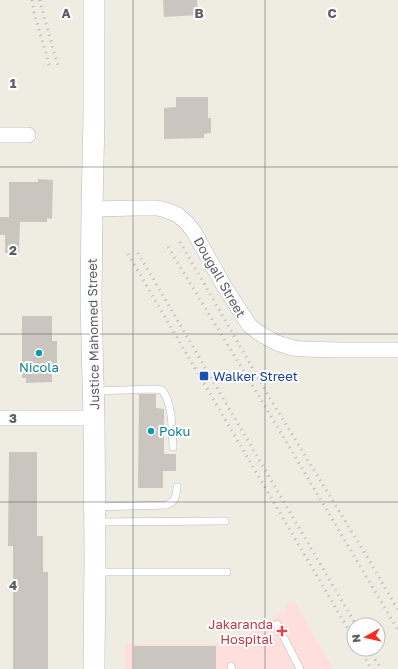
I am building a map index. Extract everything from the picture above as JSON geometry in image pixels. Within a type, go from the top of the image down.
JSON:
[{"type":"main road","name":"Justice Mahomed Street","points":[[94,0],[91,303],[95,514],[94,669]]},
{"type":"street","points":[[0,135],[28,135]]},
{"type":"street","name":"Dougall Street","points":[[92,209],[157,208],[178,215],[194,232],[248,325],[260,334],[277,343],[293,348],[303,349],[398,350]]},
{"type":"street","points":[[0,418],[94,418]]},
{"type":"lane","points":[[93,391],[162,390],[169,403],[173,447]]},
{"type":"lane","points":[[95,514],[167,505],[175,498],[177,487]]},
{"type":"lane","points":[[95,514],[225,521]]},
{"type":"lane","points":[[95,572],[227,572]]},
{"type":"lane","points":[[277,624],[300,669]]},
{"type":"shaded area","name":"Jakaranda Hospital","points":[[286,602],[295,602],[333,669],[125,669],[125,644],[243,644],[243,639],[261,624],[286,611]]},
{"type":"building","points":[[163,0],[197,0],[198,15],[164,17]]},
{"type":"building","points":[[176,97],[208,97],[208,118],[211,118],[211,133],[204,134],[204,138],[164,139],[164,108],[176,107]]},
{"type":"building","points":[[38,179],[53,180],[52,219],[47,218],[47,222],[20,222],[19,253],[5,253],[5,235],[0,235],[0,217],[9,217],[9,182],[38,182]]},
{"type":"building","name":"Nicola","points":[[22,316],[52,316],[52,341],[57,341],[57,364],[52,364],[52,382],[26,383],[26,378],[22,378]]},
{"type":"building","name":"Poku","points":[[139,394],[156,394],[156,408],[164,409],[164,454],[176,454],[176,471],[163,471],[163,488],[138,488]]},
{"type":"building","points":[[9,452],[37,452],[37,536],[43,536],[43,572],[48,572],[48,669],[13,669],[13,546],[8,546]]},
{"type":"building","points":[[134,646],[216,646],[216,669],[134,669]]},
{"type":"railway","points":[[32,0],[50,68]]},
{"type":"railway","points":[[40,0],[58,65]]},
{"type":"railway","points":[[180,242],[271,400],[398,610]]},
{"type":"railway","points":[[168,247],[265,406],[398,630]]},
{"type":"railway","points":[[138,253],[351,617]]},
{"type":"railway","points":[[128,254],[346,625]]},
{"type":"railway","points":[[364,657],[371,669]]},
{"type":"railway","points":[[374,657],[381,669]]},
{"type":"place","name":"Nicola","points":[[39,353]]},
{"type":"place","name":"Walker Street","points":[[204,376]]},
{"type":"place","name":"Poku","points":[[151,431]]},
{"type":"place","name":"Jakaranda Hospital","points":[[282,631]]}]
